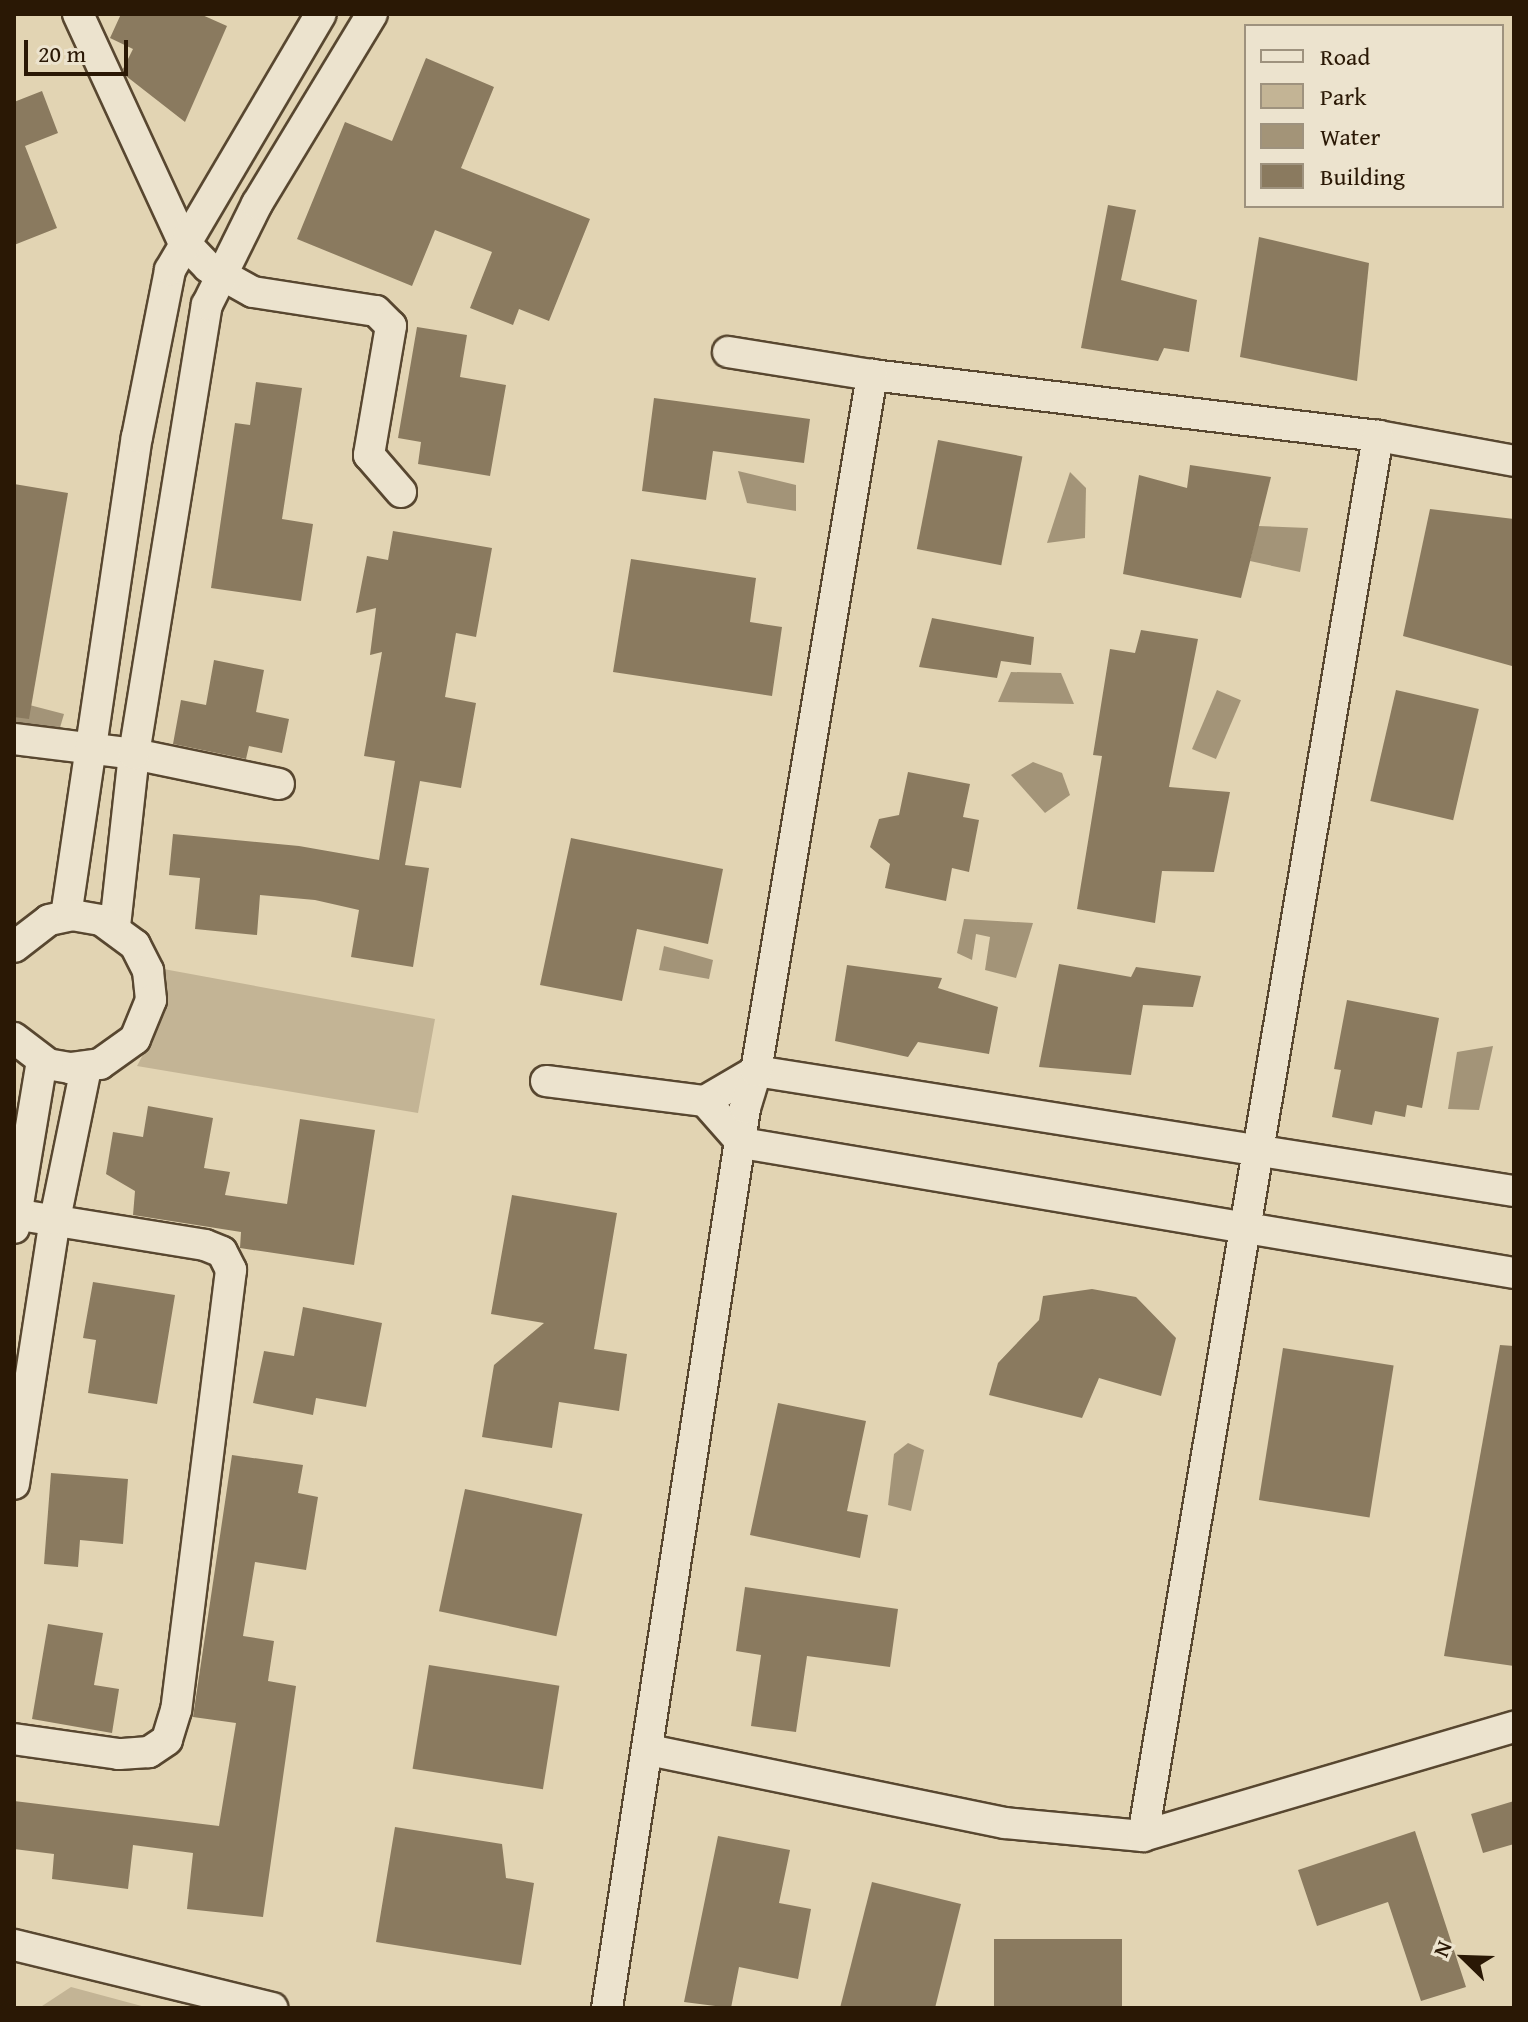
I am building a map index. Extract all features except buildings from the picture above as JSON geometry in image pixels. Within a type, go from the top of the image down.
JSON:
[{"type":"street","points":[[78,14],[183,241],[221,279],[270,296],[362,307],[386,319],[392,335],[369,455],[401,492]]},
{"type":"street","points":[[66,916],[88,751],[153,350],[170,270],[183,241],[321,14]]},
{"type":"street","points":[[115,926],[134,754],[207,305],[257,204],[372,14]]},
{"type":"street","points":[[728,352],[872,375],[1378,436],[1514,461]]},
{"type":"street","points":[[607,2008],[742,1143],[872,375]]},
{"type":"street","points":[[1143,1836],[1378,436]]},
{"type":"street","points":[[14,739],[88,751],[134,754],[279,784]]},
{"type":"street","points":[[14,947],[33,928],[66,916],[115,926],[143,958],[151,985],[148,1014],[125,1050],[86,1068],[42,1061],[14,1038]]},
{"type":"street","points":[[14,1739],[119,1754],[149,1752],[167,1740],[176,1710],[231,1270],[222,1252],[205,1245],[55,1219],[15,1219],[42,1061]]},
{"type":"street","points":[[14,1484],[55,1219],[86,1068]]},
{"type":"street","points":[[546,1081],[705,1101],[756,1071],[1514,1191]]},
{"type":"street","points":[[705,1101],[742,1143],[1514,1273]]},
{"type":"street","points":[[649,1750],[1005,1823],[1143,1836],[1514,1727]]},
{"type":"street","points":[[14,1945],[272,2008]]},
{"type":"street","points":[[14,1969],[61,1958]]},
{"type":"green space","points":[[158,968],[435,1019],[418,1113],[137,1066],[161,1021]]},
{"type":"green space","points":[[71,1987],[149,2008],[39,2008]]},
{"type":"water","points":[[738,471],[796,485],[796,511],[747,503]]},
{"type":"water","points":[[1070,472],[1086,488],[1085,538],[1047,543]]},
{"type":"water","points":[[1258,526],[1308,528],[1300,572],[1250,561]]},
{"type":"water","points":[[1011,672],[1061,673],[1074,704],[998,702]]},
{"type":"water","points":[[1217,690],[1241,700],[1216,759],[1192,749]]},
{"type":"water","points":[[14,701],[64,714],[59,731],[14,726]]},
{"type":"water","points":[[1033,762],[1062,773],[1070,795],[1045,813],[1011,775]]},
{"type":"water","points":[[964,919],[1033,923],[1016,978],[985,970],[990,937],[976,934],[972,960],[957,953]]},
{"type":"water","points":[[664,946],[713,960],[709,979],[659,970]]},
{"type":"water","points":[[1493,1046],[1479,1110],[1448,1109],[1457,1052]]},
{"type":"water","points":[[908,1443],[924,1450],[911,1511],[888,1505],[894,1454]]}]
